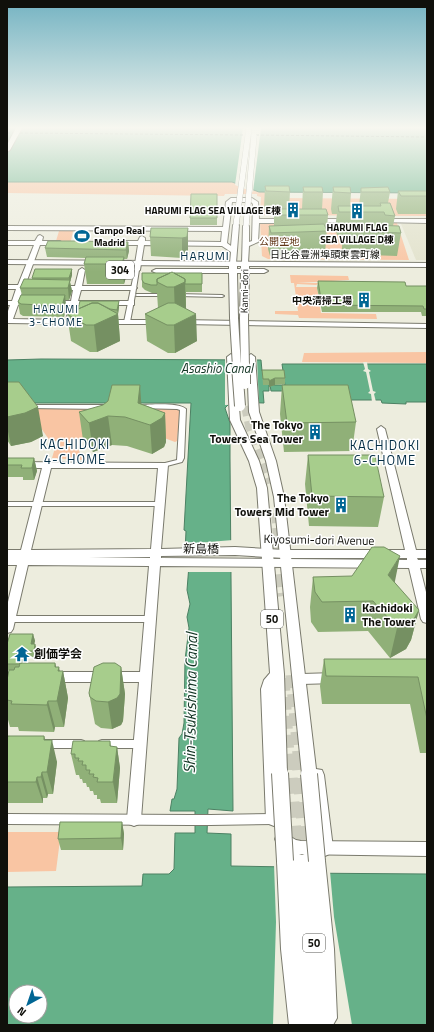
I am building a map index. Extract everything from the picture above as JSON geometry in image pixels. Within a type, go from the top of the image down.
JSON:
[{"type":"main road","name":"日比谷豊洲埠頭東雲町線","points":[[7,262],[29,266],[82,270],[138,267]]},
{"type":"main road","name":"日比谷豊洲埠頭東雲町線","points":[[245,267],[375,264],[427,265]]},
{"type":"main road","points":[[375,264],[398,266],[401,269]]},
{"type":"main road","name":"日比谷豊洲埠頭東雲町線","points":[[7,270],[29,266],[427,269]]},
{"type":"main road","name":"Kanni-dori","points":[[233,267],[239,320]]},
{"type":"main road","name":"Kanni-dori","points":[[239,320],[245,267]]},
{"type":"main road","name":"50","points":[[239,320],[243,406]]},
{"type":"main road","name":"50","points":[[239,320],[251,358],[254,412],[277,482],[284,558],[294,633],[309,774],[325,949],[328,1025]]},
{"type":"main road","name":"50","points":[[239,320],[231,357],[232,404],[238,427],[251,453],[260,483],[278,674],[280,773],[290,948],[298,1025]]},
{"type":"main road","points":[[260,483],[269,480],[277,482]]},
{"type":"main road","points":[[269,582],[279,579],[287,583]]},
{"type":"main road","points":[[294,633],[300,653],[302,679],[315,758],[325,848]]},
{"type":"main road","points":[[274,819],[268,689],[269,684],[278,674]]},
{"type":"main road","name":"50","points":[[305,1025],[301,861],[321,1025]]},
{"type":"street","points":[[233,267],[233,251],[243,176]]},
{"type":"street","points":[[245,267],[246,226],[251,176]]},
{"type":"street","points":[[224,244],[228,202],[231,200],[255,202],[255,242],[245,245]]},
{"type":"street","points":[[255,221],[297,221]]},
{"type":"street","points":[[305,221],[360,221]]},
{"type":"street","points":[[375,221],[427,221]]},
{"type":"street","points":[[7,228],[225,229]]},
{"type":"street","points":[[44,228],[8,321],[164,322]]},
{"type":"street","points":[[128,322],[131,303],[135,291],[144,229]]},
{"type":"street","points":[[7,243],[66,243]]},
{"type":"street","points":[[105,243],[224,244],[233,251]]},
{"type":"street","points":[[68,322],[82,270]]},
{"type":"street","points":[[7,288],[78,288],[222,296]]},
{"type":"street","points":[[7,303],[131,303]]},
{"type":"street","points":[[178,322],[239,320],[427,326]]},
{"type":"street","points":[[23,407],[111,407]]},
{"type":"street","points":[[7,465],[163,466],[180,461],[183,409],[178,407],[135,407]]},
{"type":"street","points":[[381,429],[427,619]]},
{"type":"street","points":[[47,465],[8,622],[150,619]]},
{"type":"street","points":[[134,819],[150,619],[161,557],[160,504],[163,466]]},
{"type":"street","points":[[7,504],[160,504]]},
{"type":"street","name":"Kiyosumi-dori Avenue","points":[[235,552],[267,558]]},
{"type":"street","name":"新島橋","points":[[161,557],[235,552]]},
{"type":"street","points":[[7,554],[24,558]]},
{"type":"street","name":"Kiyosumi-dori Avenue","points":[[413,559],[427,554]]},
{"type":"street","points":[[7,561],[24,558],[161,557]]},
{"type":"street","name":"新島橋","points":[[161,557],[236,563]]},
{"type":"street","name":"Kiyosumi-dori Avenue","points":[[236,563],[267,558],[284,558],[413,559],[427,564]]},
{"type":"street","points":[[36,677],[145,677]]},
{"type":"street","points":[[302,679],[348,678]]},
{"type":"street","points":[[38,744],[140,744]]},
{"type":"street","points":[[7,820],[274,819],[276,831],[286,843],[293,847],[427,849]]},
{"type":"shaded area","points":[[401,224],[427,224],[427,260],[416,260]]},
{"type":"green space","points":[[7,182],[232,182],[259,192],[274,192],[273,198],[427,199],[427,216],[260,215],[261,197],[257,196],[257,194],[225,194],[224,196],[7,193]]},
{"type":"green space","name":"公開空地","points":[[260,222],[397,223],[409,260],[268,259],[262,256]]},
{"type":"green space","points":[[59,231],[73,231],[71,241],[56,241]]},
{"type":"green space","points":[[290,275],[348,276],[349,280],[297,283],[321,283],[316,285],[297,284],[296,287],[317,287],[321,313],[376,314],[377,319],[299,318],[298,315],[275,314],[275,311],[298,311],[294,283],[291,283]]},
{"type":"green space","points":[[427,352],[427,363],[302,362],[304,353]]},
{"type":"green space","points":[[27,408],[180,408],[177,441],[175,442],[143,430],[104,432],[75,441],[83,460],[52,458],[57,441],[50,441]]},
{"type":"green space","points":[[7,832],[61,832],[56,871],[7,872]]},
{"type":"water","points":[[7,176],[427,176],[427,193],[259,192],[232,182],[7,182]]},
{"type":"water","points":[[7,360],[261,360],[262,371],[277,371],[269,385],[269,391],[263,391],[264,403],[231,402],[225,408],[230,423],[233,811],[208,809],[207,833],[231,834],[231,866],[289,867],[294,873],[427,874],[427,1025],[7,1025],[7,887],[142,886],[143,874],[169,874],[174,869],[175,833],[195,833],[195,811],[170,811],[172,799],[174,799],[177,789],[179,738],[182,734],[184,723],[185,660],[189,628],[187,617],[190,604],[187,590],[189,565],[185,553],[186,531],[184,530],[191,403],[7,403]]},
{"type":"water","points":[[282,364],[427,364],[427,402],[406,402],[406,404],[382,403],[381,400],[286,400],[285,391],[271,391],[270,385],[285,385]]},
{"type":"pier","points":[[236,176],[255,176],[253,192],[235,185]]},
{"type":"pier","points":[[225,359],[257,359],[259,404],[225,405]]},
{"type":"pier","points":[[363,362],[367,362],[368,369],[371,371],[369,372],[373,391],[376,392],[374,394],[376,402],[372,402],[371,394],[368,393],[370,391],[366,372],[363,371],[365,369]]},
{"type":"pier","points":[[233,540],[233,572],[187,572],[187,565],[183,554],[184,544]]},
{"type":"pier","points":[[274,864],[289,865],[295,871],[330,871],[334,917],[352,1025],[273,1025],[276,922]]},
{"type":"building","points":[[265,186],[289,186],[290,192],[266,191]]},
{"type":"building","points":[[303,187],[322,187],[323,192],[304,192]]},
{"type":"building","points":[[333,187],[350,187],[351,193],[334,192]]},
{"type":"building","points":[[388,187],[390,192],[361,192],[361,188]]},
{"type":"building","points":[[398,191],[427,191],[427,196],[401,196]]},
{"type":"building","points":[[191,194],[217,194],[217,218],[190,218]]},
{"type":"building","points":[[380,203],[390,203],[395,216],[385,215],[384,212],[339,212],[338,206],[381,206]]},
{"type":"building","name":"HARUMI FLAG SEA VILLAGE E棟","points":[[275,209],[326,209],[328,215],[275,215]]},
{"type":"building","points":[[324,224],[327,231],[271,233],[269,226]]},
{"type":"building","points":[[344,224],[399,226],[401,233],[345,231]]},
{"type":"building","points":[[151,228],[188,228],[187,237],[150,237]]},
{"type":"building","points":[[48,241],[128,242],[126,250],[45,248]]},
{"type":"building","points":[[86,257],[124,257],[122,264],[84,264]]},
{"type":"building","points":[[35,269],[72,269],[69,278],[32,278]]},
{"type":"building","points":[[172,272],[185,279],[185,282],[174,287],[167,287],[157,282],[157,279]]},
{"type":"building","points":[[142,273],[170,273],[157,279],[157,285],[151,285],[144,283],[142,280]]},
{"type":"building","points":[[174,273],[202,273],[202,284],[185,284],[185,279]]},
{"type":"building","points":[[24,279],[70,280],[68,288],[20,288]]},
{"type":"building","name":"中央清掃工場","points":[[318,281],[405,282],[406,286],[427,286],[427,309],[424,309],[423,306],[322,305]]},
{"type":"building","points":[[21,295],[65,295],[62,306],[21,304],[18,302]]},
{"type":"building","points":[[80,301],[119,301],[117,310],[110,309],[98,303],[92,303],[78,309]]},
{"type":"building","points":[[92,303],[98,303],[118,314],[94,325],[86,325],[67,314]]},
{"type":"building","points":[[168,303],[175,303],[196,314],[174,325],[167,325],[145,314]]},
{"type":"building","points":[[262,370],[284,370],[285,378],[275,378],[269,381],[269,379],[263,379]]},
{"type":"building","points":[[7,382],[19,382],[38,407],[25,413],[7,417]]},
{"type":"building","points":[[112,385],[140,385],[138,403],[165,413],[162,418],[150,425],[125,417],[108,416],[89,423],[79,412],[103,405],[108,401]]},
{"type":"building","points":[[282,385],[348,385],[356,422],[287,423]]},
{"type":"building","points":[[308,455],[375,455],[384,497],[312,496]]},
{"type":"building","points":[[7,458],[34,458],[32,468],[21,468],[22,465],[7,465]]},
{"type":"building","points":[[372,547],[384,547],[400,556],[388,575],[419,610],[414,619],[397,628],[373,601],[322,602],[315,592],[313,577],[352,576]]},
{"type":"building","name":"創価学会","points":[[10,634],[33,634],[31,644],[35,644],[34,651],[25,651],[22,663],[7,664],[7,644]]},
{"type":"building","points":[[324,659],[427,659],[427,719],[418,677],[326,676]]},
{"type":"building","points":[[20,663],[55,663],[55,667],[59,667],[58,671],[63,671],[57,701],[48,701],[47,705],[11,704],[12,701],[7,700],[7,680],[9,670],[14,670],[15,667],[19,667]]},
{"type":"building","points":[[103,663],[115,663],[121,667],[120,694],[117,698],[108,702],[96,701],[90,697],[89,693],[94,667]]},
{"type":"building","points":[[8,736],[44,736],[44,740],[52,740],[47,772],[42,772],[41,777],[37,777],[36,782],[7,782]]},
{"type":"building","points":[[73,741],[110,741],[110,746],[117,747],[113,782],[97,782],[98,778],[93,777],[94,774],[89,774],[90,770],[86,770],[86,765],[82,765],[83,761],[78,761],[79,758],[75,758],[75,754],[71,754]]},
{"type":"building","points":[[60,822],[122,822],[121,838],[58,839]]},
{"type":"tunnel","points":[[246,406],[250,426],[271,483]]},
{"type":"tunnel","points":[[276,513],[278,537]]},
{"type":"tunnel","points":[[278,536],[284,596]]},
{"type":"tunnel","points":[[292,675],[299,755]]},
{"type":"tunnel","points":[[283,678],[288,755]]},
{"type":"tunnel","points":[[288,754],[295,854]]},
{"type":"tunnel","points":[[299,754],[307,855]]},
{"type":"place","name":"HARUMI FLAG SEA VILLAGE E棟","points":[[293,210]]},
{"type":"place","name":"HARUMI FLAG SEA VILLAGE D棟","points":[[357,211]]},
{"type":"place","name":"Campo Real Madrid","points":[[82,236]]},
{"type":"place","name":"中央清掃工場","points":[[364,300]]},
{"type":"place","name":"The Tokyo Towers Sea Tower","points":[[315,432]]},
{"type":"place","name":"The Tokyo Towers Mid Tower","points":[[341,505]]},
{"type":"place","name":"Kachidoki The Tower","points":[[350,615]]},
{"type":"place","name":"創価学会","points":[[22,654]]},
{"type":"district","name":"HARUMI","points":[[205,256]]},
{"type":"district","name":"HARUMI 3-CHOME","points":[[56,315]]},
{"type":"district","name":"KACHIDOKI 4-CHOME","points":[[75,452]]},
{"type":"district","name":"KACHIDOKI 6-CHOME","points":[[385,452]]},
{"type":"water label","name":"Asashio Canal","points":[[217,368]]},
{"type":"water label","name":"Shin-Tsukishima Canal","points":[[190,703]]}]
